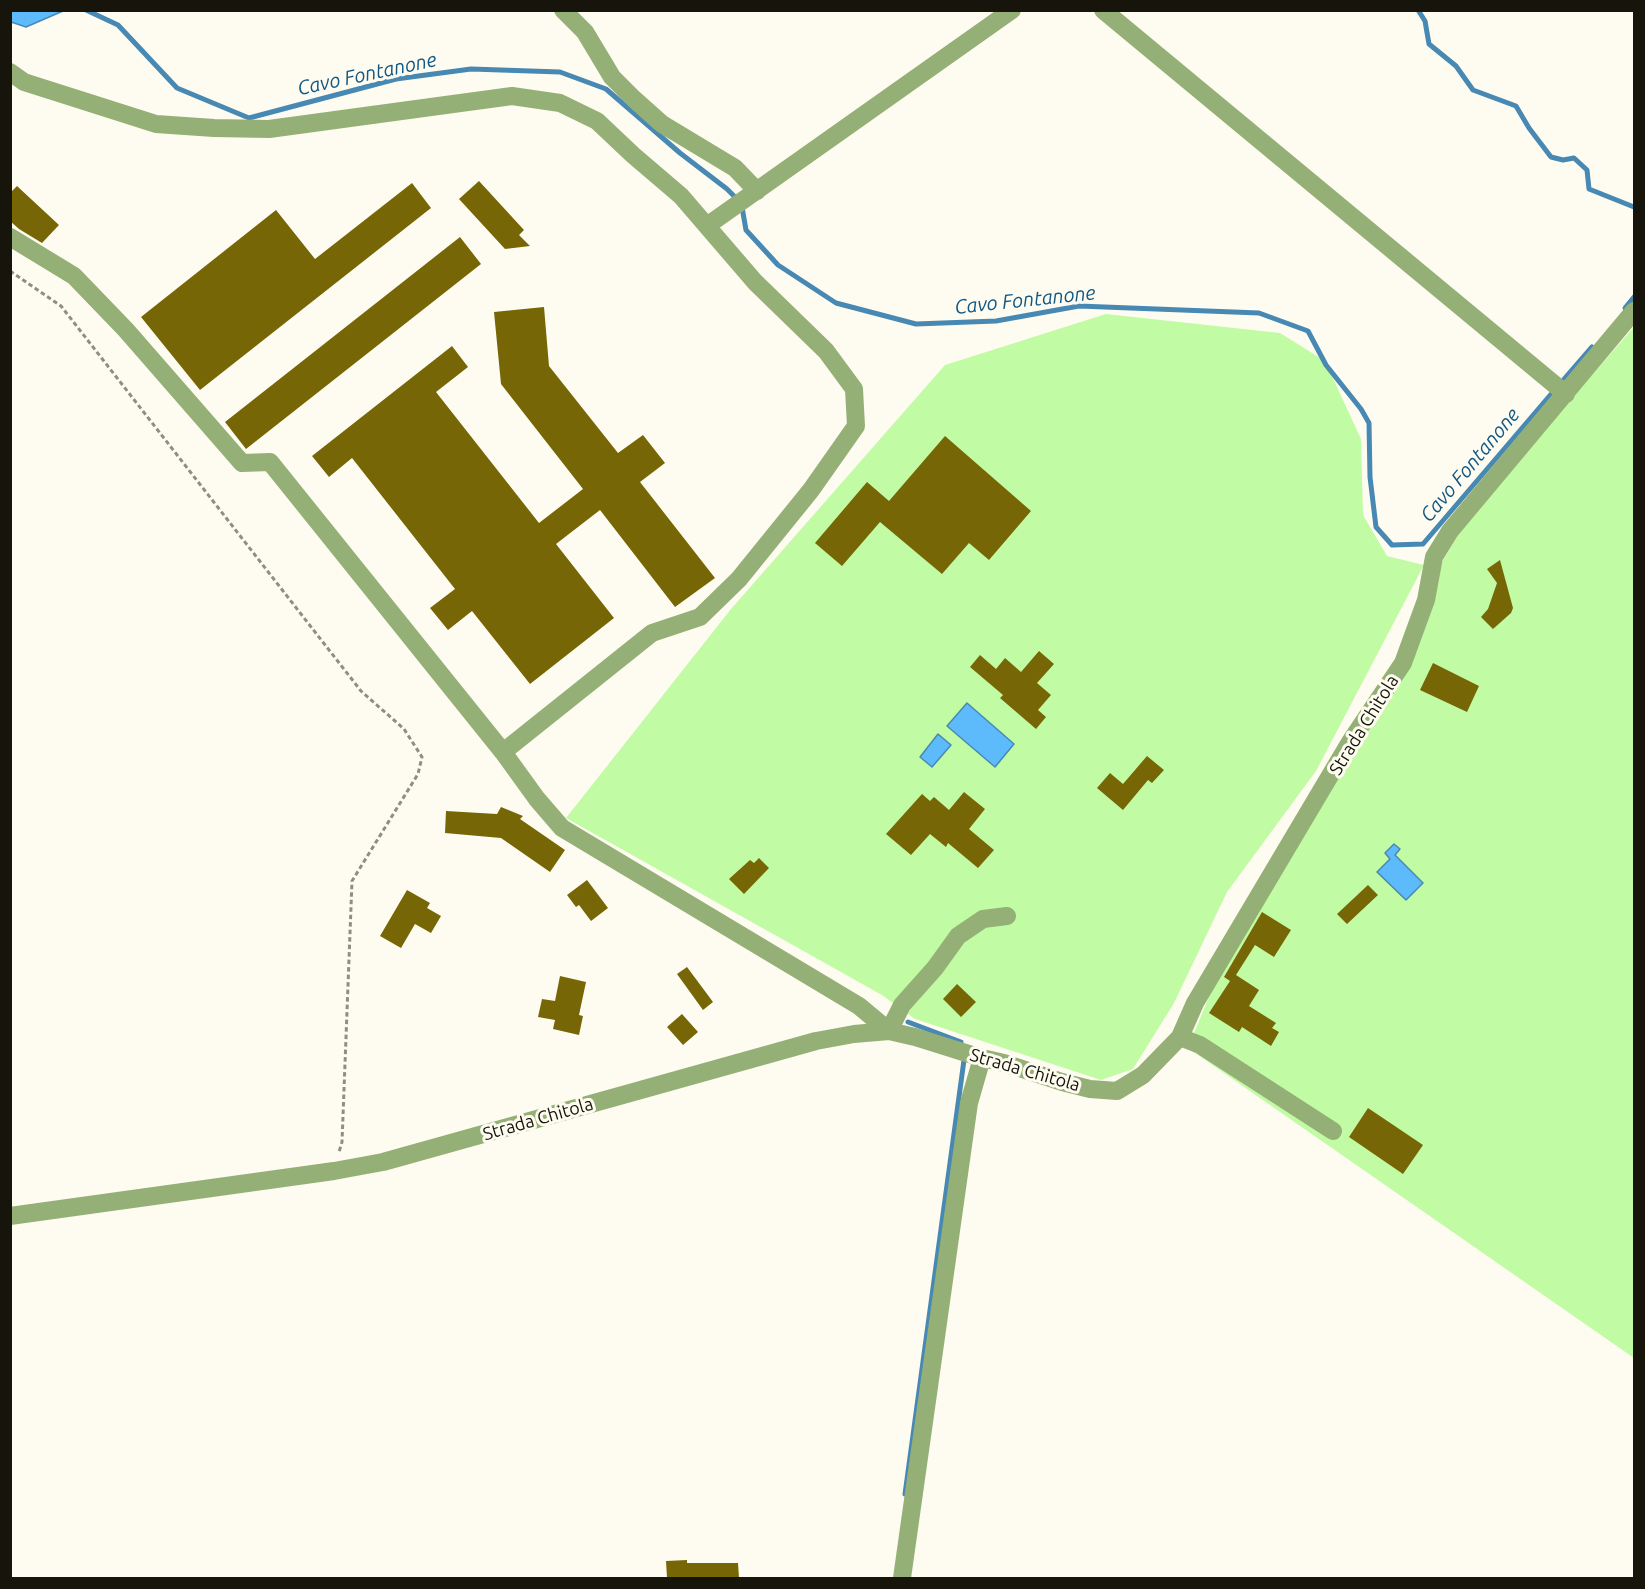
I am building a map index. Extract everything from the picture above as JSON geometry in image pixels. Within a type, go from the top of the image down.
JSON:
[{"type":"street","points":[[563,10],[585,32],[612,77],[634,99],[662,124],[735,168],[745,200]]},
{"type":"street","points":[[708,225],[1012,10]]},
{"type":"street","points":[[1103,10],[1566,394]]},
{"type":"street","points":[[10,72],[24,82],[156,124],[214,128],[268,129],[512,96],[560,104],[597,121],[681,196],[755,282],[826,351],[854,389],[856,426],[812,490],[746,570],[700,617],[652,633],[503,752]]},
{"type":"street","points":[[10,237],[74,276],[126,330],[242,463],[270,462],[562,828],[860,1006],[889,1031],[902,1005],[958,936],[983,920],[1007,916]]},
{"type":"street","name":"Strada Chitola","points":[[10,1216],[334,1171],[394,1159],[816,1041],[854,1034],[889,1031],[1005,1063],[1062,1082],[1090,1089],[1118,1091],[1143,1075],[1180,1037],[1195,1003],[1350,742],[1403,663],[1426,600],[1434,557],[1449,531],[1635,311]]},
{"type":"street","points":[[1180,1037],[1200,1045],[1333,1131]]},
{"type":"street","points":[[902,1578],[969,1103],[982,1058]]},
{"type":"path","points":[[10,271],[61,306],[361,691],[404,729],[422,757],[418,774],[352,881],[342,1142],[334,1171]]},
{"type":"green space","points":[[1106,314],[1280,333],[1325,361],[1361,439],[1363,515],[1387,556],[1424,565],[1316,771],[1227,892],[1174,1003],[1133,1069],[1101,1080],[915,1019],[882,995],[566,818],[731,609],[945,365]]},
{"type":"green space","points":[[1634,327],[1634,1358],[1188,1048],[1217,977],[1354,746],[1442,562],[1458,535]]},
{"type":"water","points":[[10,11],[63,11],[26,27],[11,22]]},
{"type":"water","points":[[967,703],[1014,744],[995,767],[947,726]]},
{"type":"water","points":[[938,734],[951,745],[932,767],[920,757]]},
{"type":"water","points":[[1394,844],[1400,849],[1395,855],[1423,883],[1406,900],[1377,872],[1390,859],[1385,853]]},
{"type":"building","points":[[479,181],[524,230],[519,235],[530,246],[505,249],[459,199]]},
{"type":"building","points":[[412,183],[431,208],[200,390],[141,317],[276,210],[315,259]]},
{"type":"building","points":[[17,186],[59,225],[42,243],[10,221],[10,193]]},
{"type":"building","points":[[460,237],[481,264],[246,449],[225,422]]},
{"type":"building","points":[[544,307],[549,366],[618,453],[643,435],[665,463],[640,482],[715,578],[675,607],[600,510],[556,544],[614,618],[530,684],[472,611],[448,630],[430,608],[455,589],[352,458],[329,477],[312,456],[452,346],[468,367],[436,392],[539,523],[583,489],[501,384],[494,312]]},
{"type":"building","points":[[945,436],[1031,511],[989,560],[969,543],[942,574],[880,522],[842,566],[815,543],[867,482],[889,501]]},
{"type":"building","points":[[1500,560],[1513,608],[1511,613],[1493,629],[1481,617],[1488,609],[1497,583],[1487,569]]},
{"type":"building","points":[[1039,651],[1054,664],[1037,683],[1051,695],[1038,710],[1046,717],[1036,729],[1000,698],[1003,695],[970,667],[980,655],[996,669],[1005,658],[1021,672]]},
{"type":"building","points":[[1433,663],[1479,686],[1467,712],[1420,690]]},
{"type":"building","points":[[1147,756],[1164,770],[1152,783],[1148,780],[1123,810],[1097,788],[1110,773],[1123,784]]},
{"type":"building","points":[[964,792],[985,809],[969,829],[994,850],[978,868],[948,843],[946,847],[930,834],[911,855],[886,834],[922,794],[930,801],[934,797],[949,810]]},
{"type":"building","points":[[501,807],[523,816],[520,819],[565,850],[550,872],[501,838],[445,833],[446,811],[497,814]]},
{"type":"building","points":[[759,858],[769,868],[744,894],[729,879],[750,860],[754,863]]},
{"type":"building","points":[[587,880],[608,908],[591,921],[579,905],[576,907],[567,895]]},
{"type":"building","points":[[1368,885],[1378,895],[1347,924],[1337,914]]},
{"type":"building","points":[[407,890],[430,903],[427,908],[441,916],[431,933],[415,924],[401,948],[380,936]]},
{"type":"building","points":[[1262,912],[1291,930],[1274,957],[1255,945],[1236,975],[1259,990],[1249,1006],[1276,1023],[1272,1028],[1279,1032],[1271,1046],[1242,1027],[1239,1032],[1209,1013],[1230,981],[1224,977]]},
{"type":"building","points":[[687,967],[713,1002],[703,1010],[677,974]]},
{"type":"building","points":[[560,976],[586,982],[579,1015],[583,1016],[579,1035],[553,1029],[555,1020],[538,1017],[542,999],[555,1001]]},
{"type":"building","points":[[957,984],[976,1002],[961,1017],[943,999]]},
{"type":"building","points":[[682,1014],[698,1032],[683,1045],[667,1027]]},
{"type":"building","points":[[1368,1108],[1423,1145],[1403,1174],[1349,1137]]},
{"type":"building","points":[[687,1560],[687,1563],[738,1563],[739,1578],[667,1578],[666,1561]]},
{"type":"waterway","name":"Cavo Fontanone","points":[[86,10],[118,25],[177,88],[249,118],[396,79],[471,69],[560,72],[606,89],[737,199]]},
{"type":"waterway","points":[[1418,10],[1425,21],[1429,44],[1456,66],[1473,90],[1516,106],[1551,157],[1563,160],[1574,158],[1587,170],[1589,189],[1634,207]]},
{"type":"waterway","name":"Cavo Fontanone","points":[[742,207],[746,230],[778,265],[836,303],[916,324],[996,321],[1079,306],[1259,313],[1308,331],[1326,365],[1361,409],[1369,423],[1370,477],[1376,527],[1392,545],[1423,544],[1552,393]]},
{"type":"waterway","name":"Cavo Fontanone","points":[[1625,308],[1634,297]]},
{"type":"waterway","name":"Cavo Fontanone","points":[[1560,384],[1592,347]]},
{"type":"waterway","points":[[908,1022],[961,1042]]},
{"type":"waterway","points":[[905,1494],[964,1060]]}]
